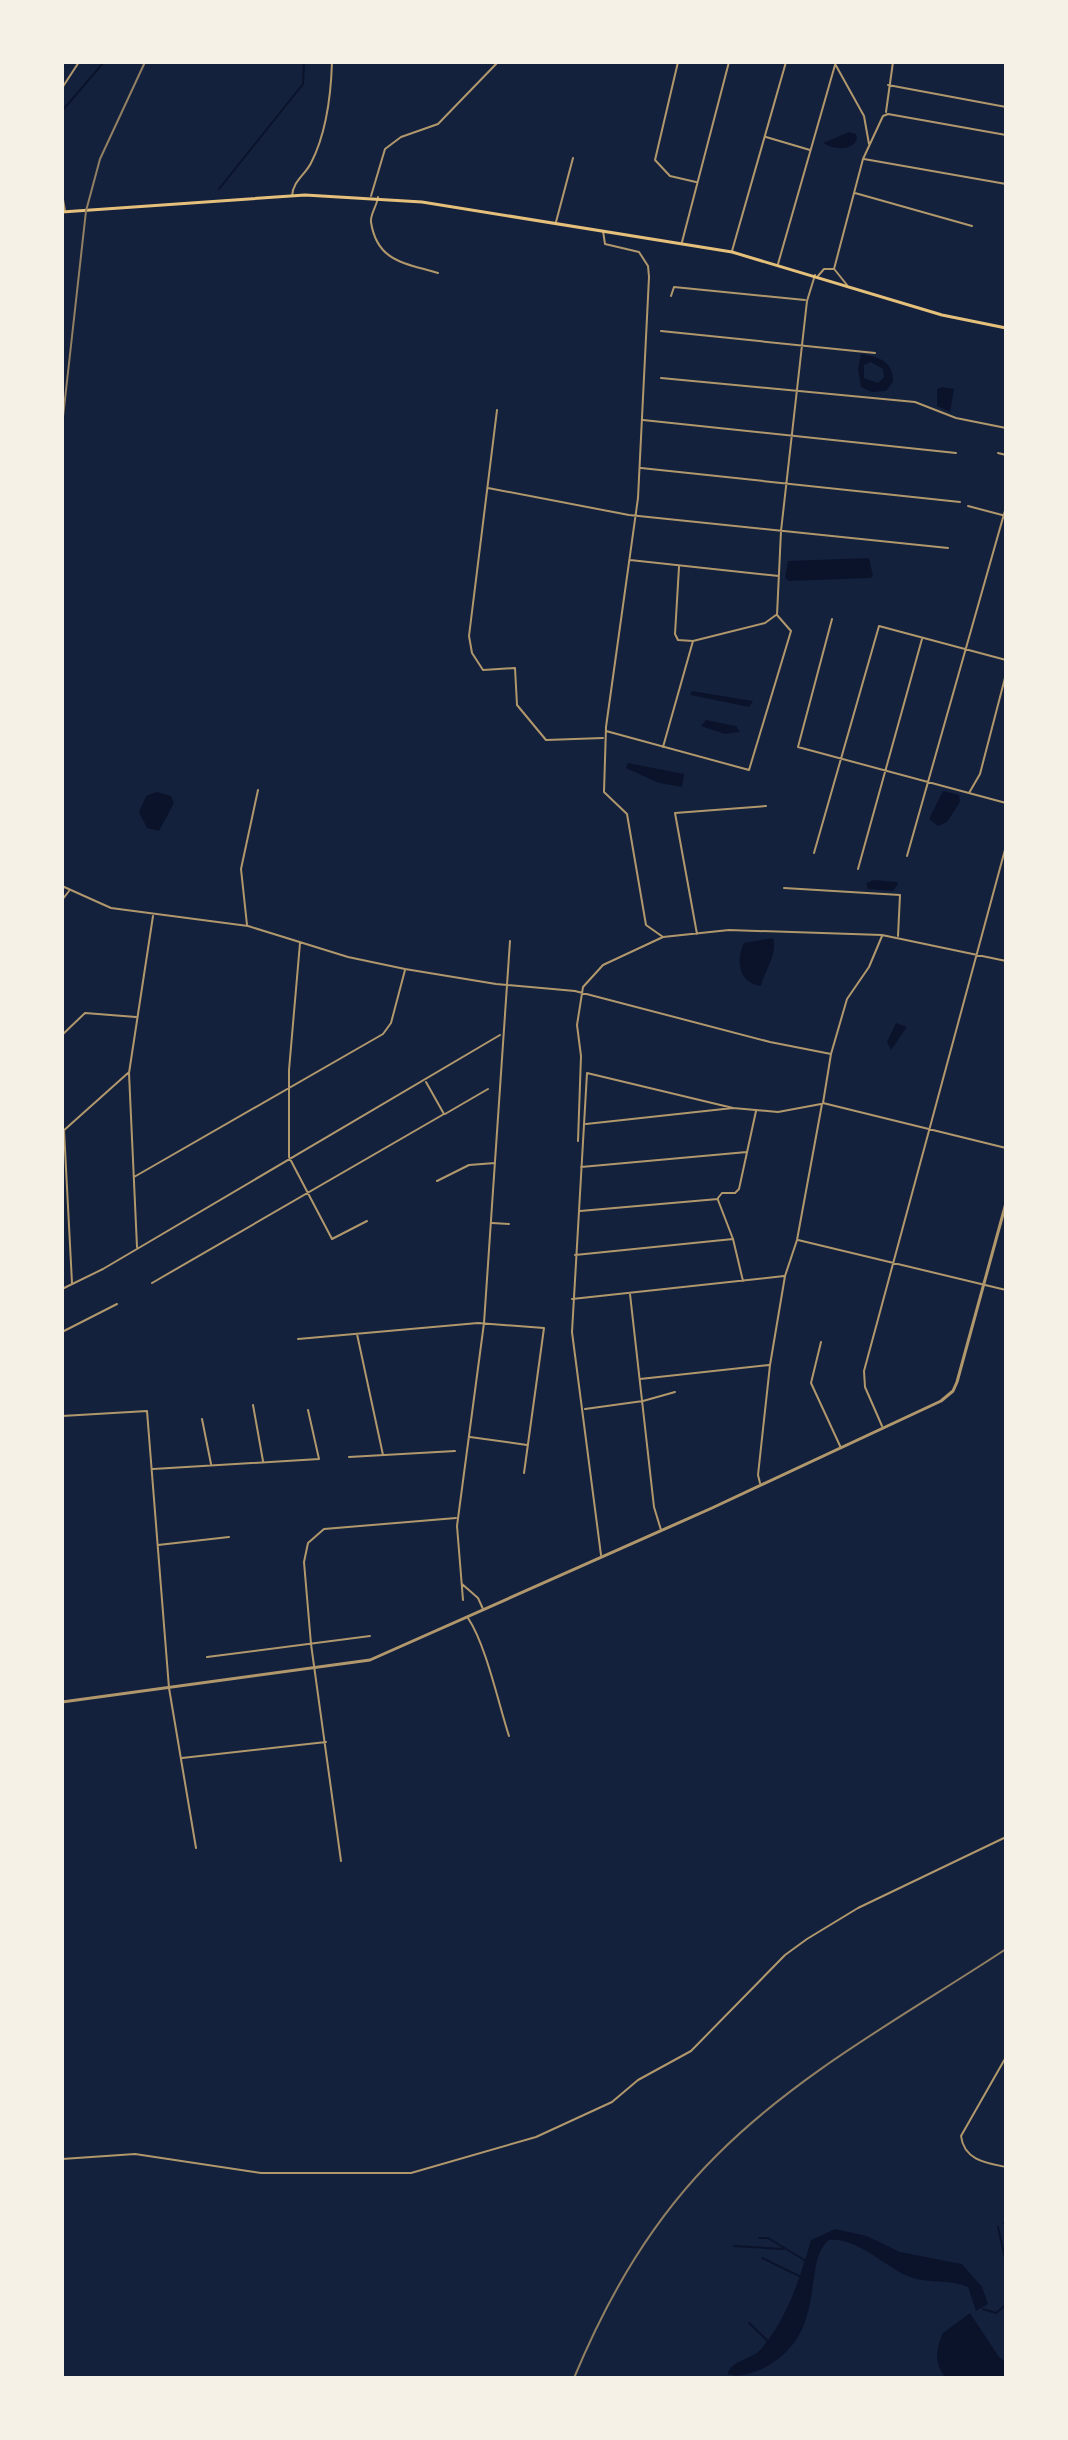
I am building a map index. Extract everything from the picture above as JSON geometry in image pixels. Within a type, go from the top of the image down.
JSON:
[{"type":"main road","points":[[63,212],[292,196],[371,196],[732,252],[942,315],[1006,328]]},
{"type":"street","points":[[62,88],[79,62]]},
{"type":"street","points":[[292,196],[293,187],[315,152],[331,89],[332,62]]},
{"type":"street","points":[[371,196],[385,149],[401,137],[425,131],[447,117],[498,62]]},
{"type":"street","points":[[678,62],[655,160],[670,176],[697,183]]},
{"type":"street","points":[[682,243],[729,62]]},
{"type":"street","points":[[732,252],[786,62]]},
{"type":"street","points":[[834,269],[863,159],[885,115],[893,62]]},
{"type":"street","points":[[835,64],[864,116],[869,145]]},
{"type":"street","points":[[778,264],[835,64]]},
{"type":"street","points":[[888,85],[1006,107]]},
{"type":"street","points":[[885,115],[1006,135]]},
{"type":"street","points":[[765,137],[810,150]]},
{"type":"street","points":[[556,223],[573,158]]},
{"type":"street","points":[[863,159],[1006,184]]},
{"type":"street","points":[[855,193],[972,226]]},
{"type":"street","points":[[62,194],[63,212]]},
{"type":"street","points":[[378,197],[370,220],[381,251],[390,258],[438,273]]},
{"type":"street","points":[[603,231],[602,242],[634,249],[648,266],[640,468],[605,731],[604,792],[627,814],[646,925],[663,937]]},
{"type":"street","points":[[605,731],[749,770],[791,631],[777,615],[781,531],[807,301],[816,275],[824,269],[834,269]]},
{"type":"street","points":[[834,269],[847,285]]},
{"type":"street","points":[[671,296],[674,287],[807,301]]},
{"type":"street","points":[[661,331],[875,353]]},
{"type":"street","points":[[661,378],[921,403],[956,418],[1006,428]]},
{"type":"street","points":[[497,410],[470,606],[469,636],[474,658],[483,670],[515,668],[517,705],[546,740],[605,738]]},
{"type":"street","points":[[642,420],[956,453]]},
{"type":"street","points":[[998,453],[1006,455]]},
{"type":"street","points":[[640,468],[960,502]]},
{"type":"street","points":[[488,488],[636,515],[948,548]]},
{"type":"street","points":[[968,506],[1005,516]]},
{"type":"street","points":[[907,856],[1006,507]]},
{"type":"street","points":[[629,560],[779,576]]},
{"type":"street","points":[[679,566],[675,634],[678,640],[693,641],[765,623],[777,615]]},
{"type":"street","points":[[832,619],[798,747],[1006,803]]},
{"type":"street","points":[[814,853],[879,626],[1006,660]]},
{"type":"street","points":[[858,869],[922,638]]},
{"type":"street","points":[[663,747],[693,641]]},
{"type":"street","points":[[969,794],[980,774],[1006,674]]},
{"type":"street","points":[[248,926],[241,869],[258,790]]},
{"type":"street","points":[[697,934],[675,813],[766,806]]},
{"type":"street","points":[[883,1428],[864,1377],[1006,846]]},
{"type":"street","points":[[62,886],[111,908],[248,926],[405,969],[506,985],[582,992],[770,1042],[831,1054]]},
{"type":"street","points":[[784,888],[900,895],[898,936]]},
{"type":"street","points":[[62,900],[70,890]]},
{"type":"street","points":[[137,1247],[129,1073],[153,915]]},
{"type":"street","points":[[578,1141],[581,1056],[577,1025],[582,992],[603,965],[663,937],[748,930],[898,936],[1006,961]]},
{"type":"street","points":[[761,1485],[758,1472],[770,1365],[785,1276],[797,1240],[831,1054],[847,999],[869,967],[882,935]]},
{"type":"street","points":[[463,1600],[457,1518],[484,1323],[510,941]]},
{"type":"street","points":[[300,942],[289,1087],[289,1157],[332,1239],[367,1221]]},
{"type":"street","points":[[134,1177],[387,1029],[405,969]]},
{"type":"street","points":[[62,1035],[85,1013],[137,1017]]},
{"type":"street","points":[[62,1289],[425,1080],[480,1044],[502,1035]]},
{"type":"street","points":[[73,1284],[63,1131],[129,1073]]},
{"type":"street","points":[[602,1557],[572,1332],[587,1073],[733,1108],[784,1112],[823,1103],[1006,1148]]},
{"type":"street","points":[[425,1080],[444,1114]]},
{"type":"street","points":[[152,1283],[488,1089]]},
{"type":"street","points":[[584,1124],[733,1108]]},
{"type":"street","points":[[743,1281],[733,1239],[718,1199],[722,1193],[738,1192],[757,1111]]},
{"type":"street","points":[[581,1167],[747,1152]]},
{"type":"street","points":[[437,1181],[469,1165],[495,1163]]},
{"type":"street","points":[[579,1211],[718,1199]]},
{"type":"street","points":[[62,1702],[370,1660],[661,1531],[941,1401],[953,1391],[1006,1203]]},
{"type":"street","points":[[491,1223],[509,1224]]},
{"type":"street","points":[[575,1255],[733,1239]]},
{"type":"street","points":[[797,1240],[1006,1290]]},
{"type":"street","points":[[572,1299],[785,1276]]},
{"type":"street","points":[[630,1294],[654,1507],[661,1531]]},
{"type":"street","points":[[62,1332],[117,1304]]},
{"type":"street","points":[[298,1339],[484,1323],[544,1328],[524,1473]]},
{"type":"street","points":[[357,1333],[383,1455]]},
{"type":"street","points":[[821,1342],[811,1383],[841,1448]]},
{"type":"street","points":[[640,1379],[770,1365]]},
{"type":"street","points":[[583,1409],[643,1401],[675,1392]]},
{"type":"street","points":[[253,1405],[263,1462]]},
{"type":"street","points":[[152,1469],[319,1459],[308,1410]]},
{"type":"street","points":[[62,1416],[147,1411],[169,1688],[196,1848]]},
{"type":"street","points":[[202,1419],[212,1465]]},
{"type":"street","points":[[469,1437],[528,1445]]},
{"type":"street","points":[[349,1457],[455,1451]]},
{"type":"street","points":[[341,1861],[317,1669],[311,1644],[305,1549],[314,1536],[324,1529],[457,1518]]},
{"type":"street","points":[[156,1545],[229,1537]]},
{"type":"street","points":[[461,1583],[478,1598],[483,1610]]},
{"type":"street","points":[[467,1618],[480,1635],[491,1683],[509,1736]]},
{"type":"street","points":[[207,1657],[370,1636]]},
{"type":"street","points":[[181,1758],[326,1742]]},
{"type":"street","points":[[62,2159],[135,2154],[261,2173],[382,2174],[443,2166],[507,2147],[612,2102],[638,2080],[691,2051],[785,1955],[807,1939],[858,1908],[1006,1837]]},
{"type":"street","points":[[1006,1963],[1006,1973]]},
{"type":"street","points":[[1006,2057],[961,2136],[963,2146],[972,2156],[1006,2167]]},
{"type":"water","points":[[849,132],[856,134],[857,139],[851,146],[836,148],[823,143]]},
{"type":"water","points":[[861,354],[879,358],[891,369],[893,382],[886,391],[872,392],[861,387],[858,369]],"holes":[[[871,362],[883,369],[884,377],[878,383],[864,378],[864,365]]]},
{"type":"water","points":[[937,389],[954,389],[950,412],[937,406]]},
{"type":"water","points":[[869,558],[873,576],[870,578],[789,581],[785,578],[788,561]]},
{"type":"water","points":[[692,691],[753,701],[749,707],[690,695]]},
{"type":"water","points":[[706,720],[736,726],[740,732],[725,734],[701,726]]},
{"type":"water","points":[[628,763],[684,774],[682,787],[659,783],[626,768]]},
{"type":"water","points":[[943,791],[959,795],[960,802],[947,822],[938,826],[929,819]]},
{"type":"water","points":[[157,792],[171,796],[174,803],[159,831],[147,828],[139,812],[146,796]]},
{"type":"water","points":[[874,880],[898,884],[893,891],[868,889],[866,883]]},
{"type":"water","points":[[773,938],[772,956],[761,986],[754,984],[741,970],[741,950],[744,943]]},
{"type":"water","points":[[896,1023],[907,1027],[891,1050],[887,1042]]},
{"type":"water","points":[[835,2229],[867,2236],[900,2252],[962,2264],[982,2287],[988,2304],[976,2311],[968,2287],[907,2276],[859,2247],[829,2240],[816,2264],[811,2300],[798,2337],[785,2354],[764,2368],[741,2375],[728,2374],[733,2366],[761,2349],[778,2325],[797,2283],[811,2240]]},
{"type":"water","points":[[970,2313],[999,2357],[1006,2362],[1006,2378],[946,2378],[942,2373],[937,2357],[943,2333]]},
{"type":"waterway","points":[[62,111],[104,62]]},
{"type":"waterway","points":[[219,189],[303,84],[304,62]]},
{"type":"waterway","points":[[998,2227],[1006,2263]]},
{"type":"waterway","points":[[759,2238],[768,2238],[806,2261]]},
{"type":"waterway","points":[[734,2246],[783,2249]]},
{"type":"waterway","points":[[762,2258],[799,2276]]},
{"type":"waterway","points":[[983,2309],[996,2313],[1006,2305]]},
{"type":"waterway","points":[[749,2323],[769,2342]]},
{"type":"railway","points":[[62,426],[86,211],[100,159],[145,62]]},
{"type":"railway","points":[[574,2378],[602,2317],[635,2258],[673,2204],[718,2154],[750,2124],[820,2070],[1006,1949]]}]
